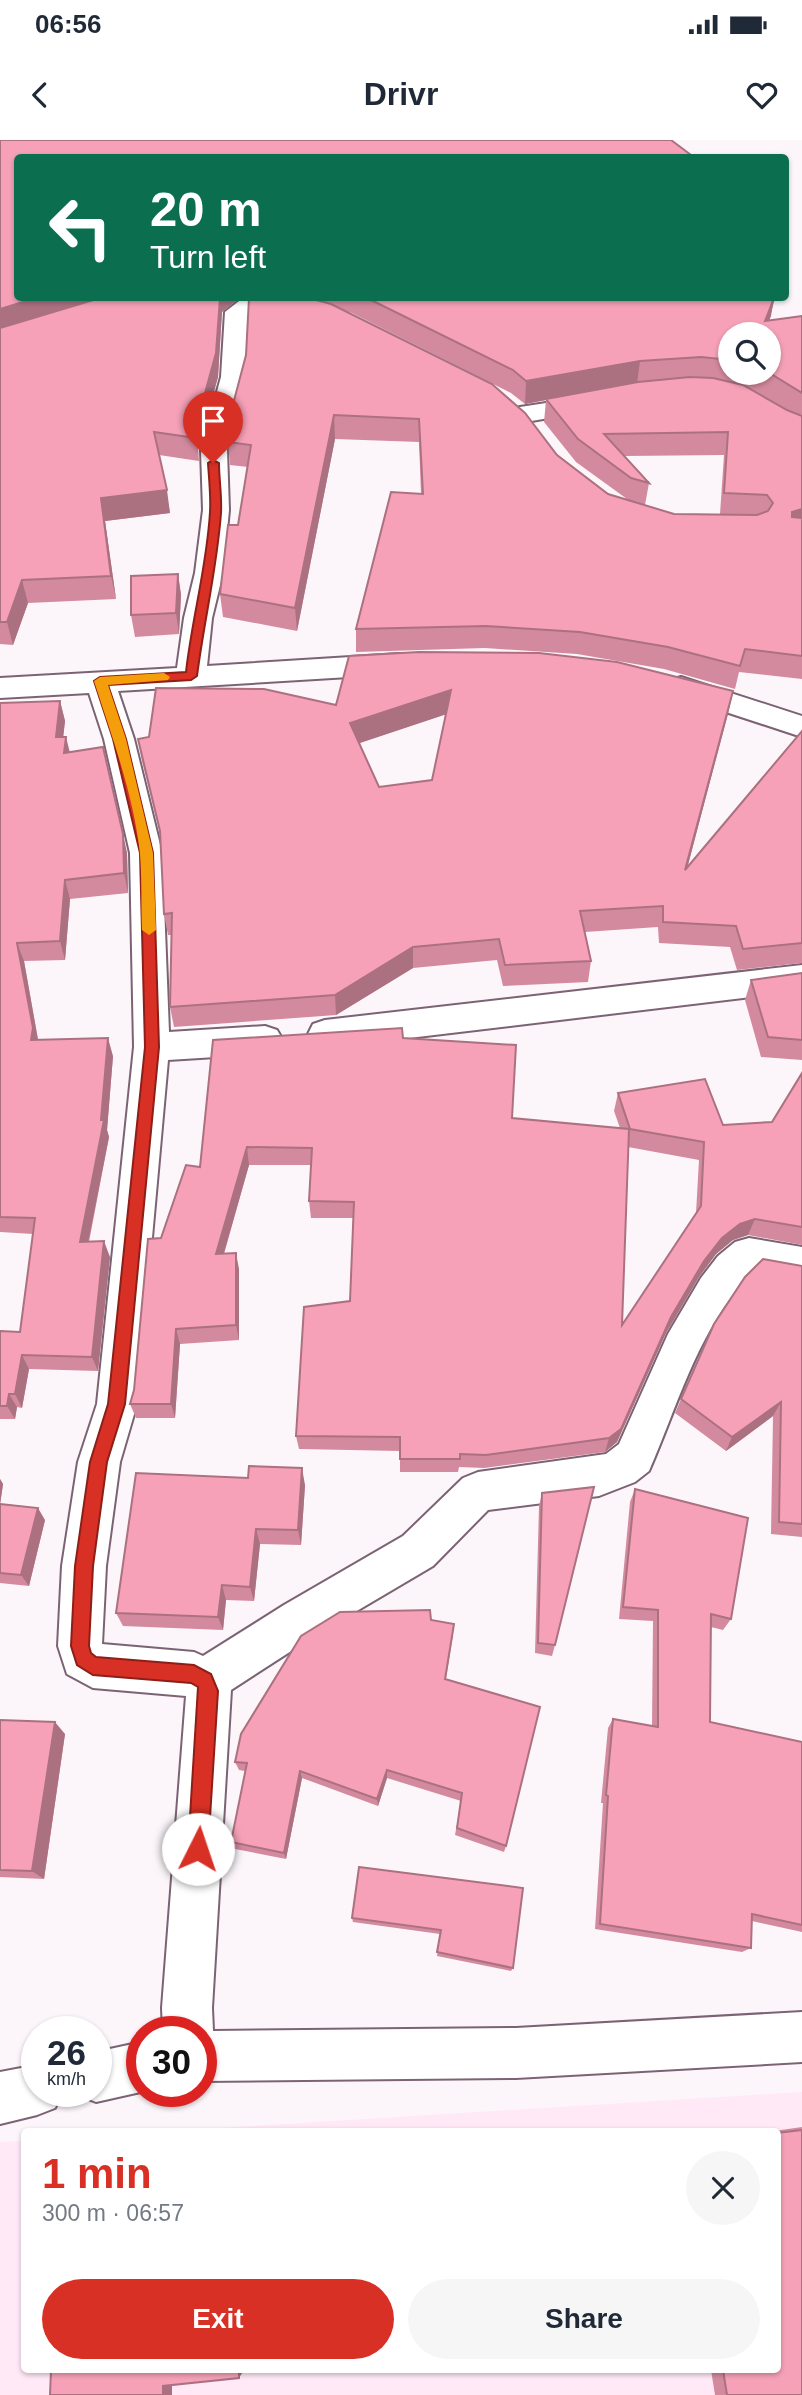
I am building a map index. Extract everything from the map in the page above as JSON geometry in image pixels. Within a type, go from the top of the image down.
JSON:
[{"type":"street","points":[[191,676],[198,618],[209,573],[216,510],[214,450],[233,377],[237,312],[267,301]]},
{"type":"street","points":[[542,439],[511,407],[623,399]]},
{"type":"street","points":[[0,688],[424,663]]},
{"type":"street","points":[[649,679],[729,701],[802,727]]},
{"type":"street","points":[[100,681],[120,739],[146,853],[152,1047],[117,1404],[99,1462],[84,1566],[80,1646],[83,1658],[93,1666],[194,1674],[204,1681],[209,1691],[187,2016]]},
{"type":"street","points":[[152,1047],[455,1022],[576,1004],[802,978]]},
{"type":"street","points":[[204,1681],[300,1620],[418,1551],[478,1492],[599,1476],[620,1468],[634,1457],[680,1350],[733,1264],[749,1254],[802,1264]]},
{"type":"street","points":[[217,2056],[516,2053],[802,2037]]},
{"type":"street","points":[[0,2098],[21,2093]]},
{"type":"shaded area","points":[[802,2092],[802,2395],[0,2395],[0,2142],[21,2141],[21,2373],[781,2373],[781,2128],[221,2128]]},
{"type":"building","points":[[0,140],[671,140],[690,154],[14,154],[14,301],[26,301],[0,309]]},
{"type":"building","points":[[90,301],[220,301],[216,353],[196,426],[196,438],[154,432],[167,490],[101,498],[111,576],[22,580],[7,622],[0,622],[0,328]]},
{"type":"building","points":[[249,301],[320,301],[492,384],[525,413],[557,455],[608,494],[674,514],[757,515],[768,511],[773,503],[767,495],[724,493],[728,432],[604,434],[649,483],[631,478],[578,439],[546,399],[638,382],[690,377],[718,379],[718,385],[743,385],[802,416],[802,509],[792,512],[792,517],[802,518],[802,656],[745,649],[740,666],[668,647],[580,632],[486,626],[356,629],[391,492],[423,494],[419,419],[334,415],[295,608],[220,594],[228,525],[238,525],[251,445],[228,442],[227,427],[246,355]]},
{"type":"building","points":[[373,301],[773,301],[765,321],[802,316],[802,393],[781,380],[781,322],[718,322],[718,359],[701,357],[640,361],[526,381],[513,370]]},
{"type":"building","points":[[178,574],[176,613],[131,615],[131,576]]},
{"type":"building","points":[[419,652],[539,653],[617,662],[733,691],[685,870],[802,731],[802,943],[743,949],[736,926],[663,922],[663,906],[580,911],[591,961],[505,965],[499,939],[413,947],[335,995],[170,1007],[172,913],[164,914],[160,831],[138,739],[149,737],[156,688],[264,689],[336,705],[349,656]],"holes":[[[451,690],[432,780],[379,787],[350,723]]]},
{"type":"building","points":[[60,701],[56,737],[66,737],[64,753],[103,747],[123,834],[124,873],[65,880],[60,941],[17,943],[33,1028],[31,1040],[108,1038],[101,1120],[104,1120],[80,1242],[104,1241],[92,1357],[22,1355],[15,1394],[9,1394],[7,1406],[0,1406],[0,1331],[20,1332],[35,1218],[0,1217],[0,703]]},
{"type":"building","points":[[802,973],[802,1040],[768,1037],[751,980]]},
{"type":"building","points":[[402,1028],[403,1038],[516,1045],[512,1118],[629,1129],[622,1325],[701,1206],[704,1142],[630,1129],[618,1093],[705,1079],[723,1125],[772,1122],[802,1073],[802,1227],[755,1219],[740,1224],[722,1238],[704,1261],[671,1317],[621,1429],[609,1438],[486,1455],[460,1454],[460,1459],[400,1459],[400,1437],[296,1436],[304,1307],[350,1301],[354,1202],[309,1201],[312,1148],[247,1147],[216,1254],[236,1253],[236,1325],[176,1329],[171,1404],[130,1404],[134,1390],[148,1239],[161,1238],[186,1165],[200,1167],[213,1040]]},
{"type":"building","points":[[763,1259],[802,1266],[802,1524],[779,1522],[781,1402],[732,1437],[681,1399],[714,1324],[745,1277]]},
{"type":"building","points":[[249,1466],[302,1468],[298,1530],[256,1529],[250,1587],[222,1585],[218,1617],[116,1613],[136,1473],[248,1478]]},
{"type":"building","points":[[594,1487],[555,1645],[538,1643],[542,1493]]},
{"type":"building","points":[[635,1489],[748,1518],[731,1619],[711,1614],[710,1722],[802,1742],[802,1925],[752,1914],[751,1948],[600,1924],[606,1795],[613,1719],[658,1727],[658,1610],[623,1607]]},
{"type":"building","points":[[0,1504],[38,1508],[21,1575],[0,1573]]},
{"type":"building","points":[[430,1610],[431,1620],[454,1624],[445,1679],[540,1707],[506,1846],[457,1828],[462,1793],[387,1770],[377,1799],[300,1771],[284,1853],[231,1842],[247,1763],[235,1762],[241,1734],[301,1636],[340,1612]]},
{"type":"building","points":[[0,1720],[55,1722],[32,1871],[0,1870]]},
{"type":"building","points":[[359,1867],[523,1888],[513,1968],[437,1952],[441,1930],[352,1918]]},
{"type":"building","points":[[802,2130],[802,2395],[727,2395],[723,2373],[781,2373],[781,2133]]},
{"type":"building","points":[[51,2373],[239,2373],[239,2378],[163,2386],[163,2395],[50,2395]]},
{"type":"slow traffic","points":[[149,930],[146,853],[120,739],[100,681],[164,677]]},
{"type":"route","points":[[198,1849],[209,1691],[204,1681],[194,1674],[93,1666],[83,1658],[80,1646],[84,1566],[99,1462],[117,1404],[152,1047],[146,853],[120,739],[100,681],[191,676],[198,618],[209,573],[216,510],[213,463]]}]
